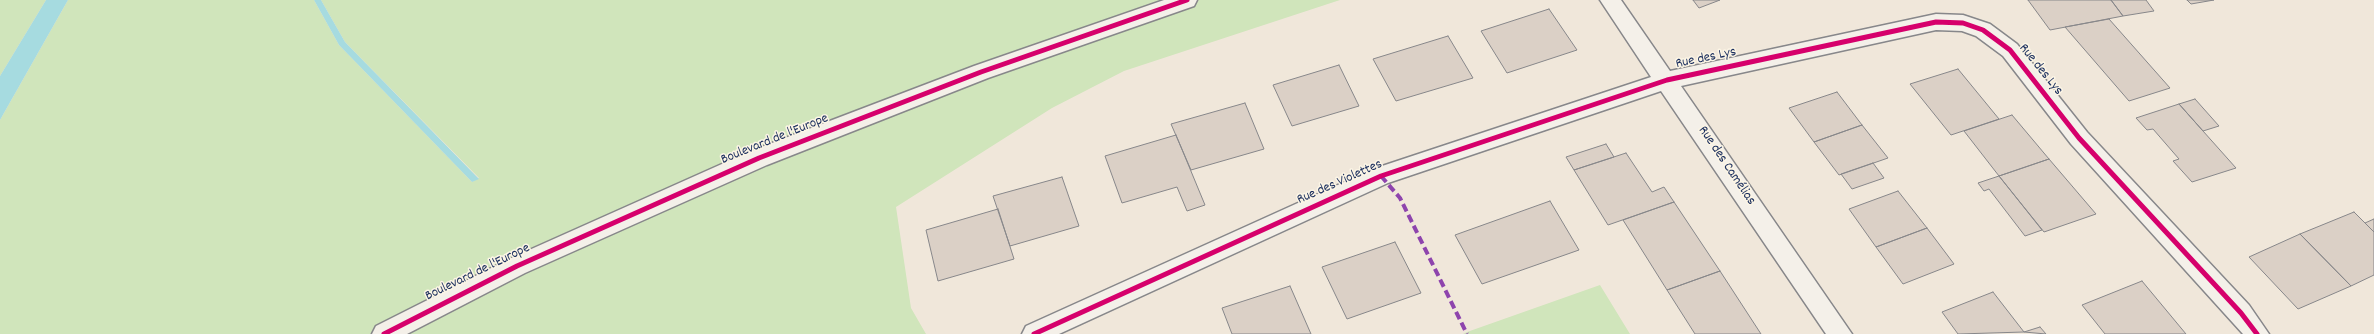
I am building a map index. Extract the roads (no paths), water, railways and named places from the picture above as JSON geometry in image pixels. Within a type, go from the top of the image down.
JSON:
[{"type":"street","name":"Boulevard de l'Europe","points":[[384,334],[517,266],[759,158],[981,72],[1187,0]]},
{"type":"street","name":"Rue des Camélias","points":[[1610,0],[1667,80],[1840,334]]},
{"type":"street","name":"Rue des Lys","points":[[1667,80],[1936,22],[1963,23],[1983,30],[2010,50],[2078,138],[2241,313],[2257,334]]},
{"type":"street","name":"Rue des Violettes","points":[[1034,334],[1381,176],[1667,80]]},
{"type":"water","points":[[46,0],[68,0],[0,120],[0,76]]},
{"type":"water","points":[[314,0],[321,0],[345,42],[479,179],[472,182],[339,45]]}]
